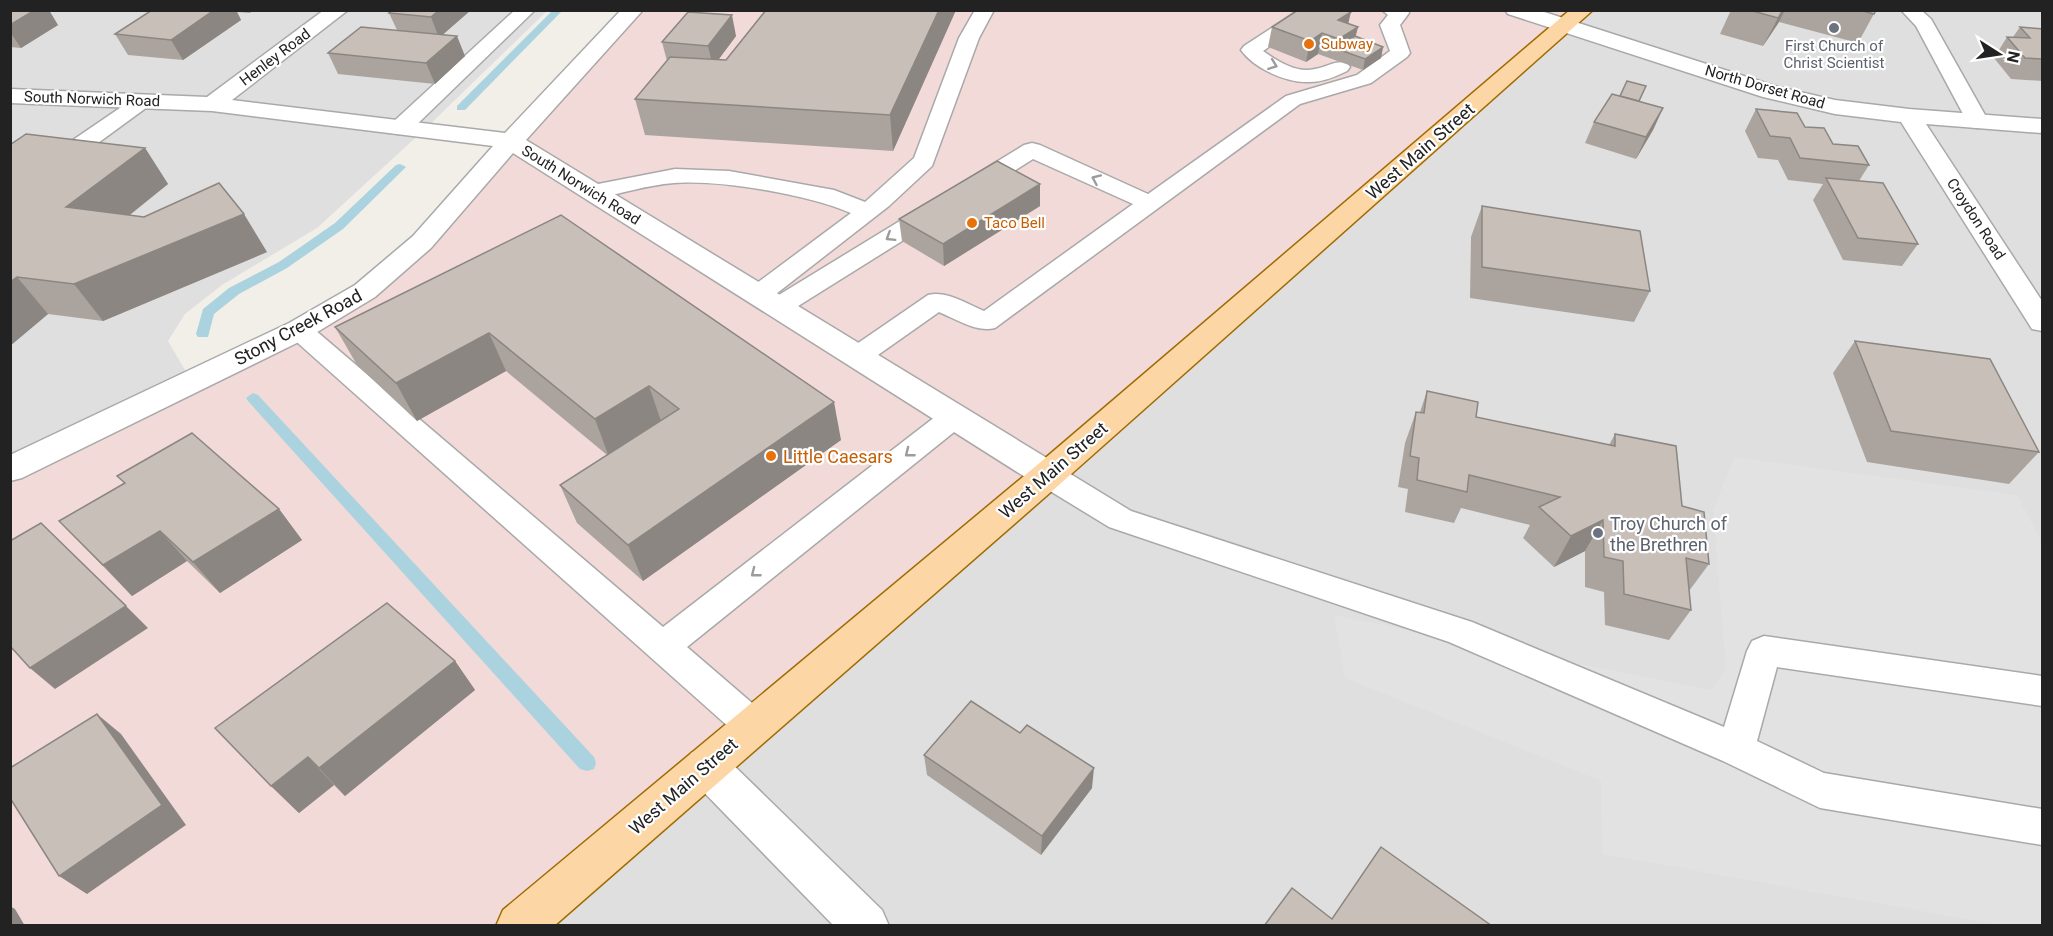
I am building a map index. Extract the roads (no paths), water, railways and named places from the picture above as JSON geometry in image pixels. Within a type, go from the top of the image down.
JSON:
[{"type":"main road","name":"West Main Street","points":[[519,926],[1048,475],[1574,18]]},
{"type":"street","name":"Henley Road","points":[[212,104],[338,10]]},
{"type":"street","name":"Stony Creek Road","points":[[10,469],[299,330],[365,291],[422,242],[511,141],[633,10]]},
{"type":"street","name":"North Dorset Road","points":[[1515,10],[1574,18],[1772,92],[1834,107],[1910,116],[2043,126]]},
{"type":"street","name":"South Norwich Road","points":[[10,96],[212,104],[511,141],[1048,475]]},
{"type":"street","name":"Croydon Road","points":[[1910,116],[2043,322]]},
{"type":"street","points":[[706,766],[866,926]]},
{"type":"lane","points":[[400,128],[526,10]]},
{"type":"lane","points":[[768,301],[924,161],[969,38],[985,10]]},
{"type":"lane","points":[[1313,10],[1251,50],[1259,60],[1303,76],[1326,73],[1347,64]]},
{"type":"lane","points":[[1910,10],[1924,23],[1978,122]]},
{"type":"lane","points":[[1374,44],[1391,19]]},
{"type":"lane","points":[[858,357],[938,301],[986,322],[1293,100],[1364,79],[1400,53],[1391,19]]},
{"type":"lane","points":[[10,169],[45,164],[75,149],[143,102]]},
{"type":"lane","points":[[768,301],[1032,150],[1150,203]]},
{"type":"lane","points":[[593,192],[675,176],[729,178],[834,196],[867,211]]},
{"type":"lane","points":[[299,330],[753,726]]},
{"type":"lane","points":[[662,647],[954,417]]},
{"type":"lane","points":[[1048,475],[1120,519],[1460,632],[1736,748],[1820,790],[2043,827]]},
{"type":"lane","points":[[1736,748],[1764,651],[2043,691]]},
{"type":"waterway","points":[[461,108],[559,10]]},
{"type":"waterway","points":[[203,334],[208,312],[234,291],[283,265],[339,226],[400,167]]},
{"type":"waterway","points":[[253,398],[587,763]]},
{"type":"place","name":"First Church of Christ Scientist","points":[[1834,28]]},
{"type":"place","name":"Subway","points":[[1309,44]]},
{"type":"place","name":"Taco Bell","points":[[972,223]]},
{"type":"place","name":"Little Caesars","points":[[771,456]]},
{"type":"place","name":"Troy Church of the Brethren","points":[[1598,533]]}]
